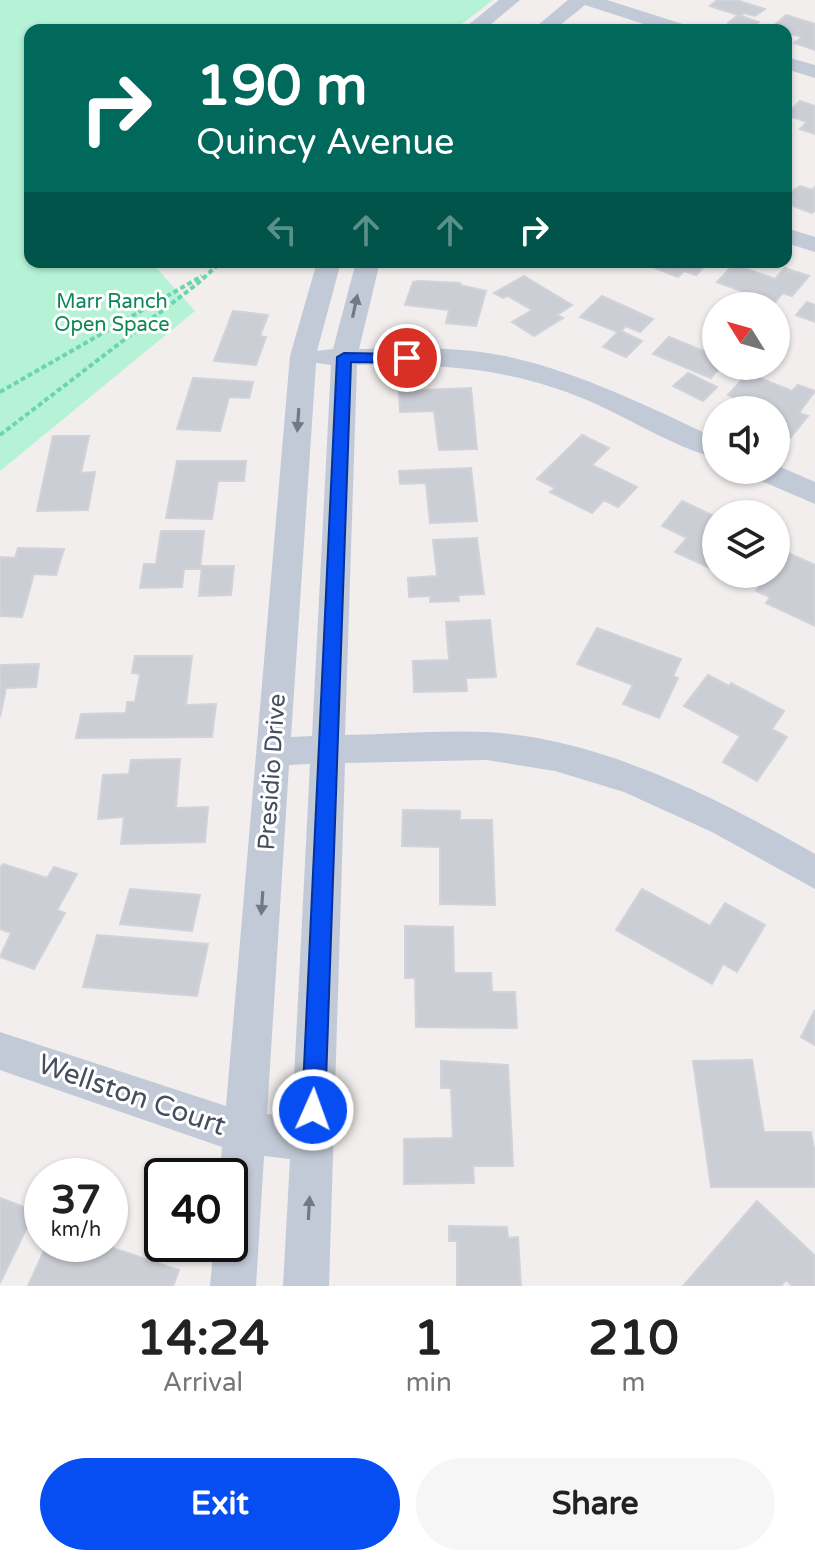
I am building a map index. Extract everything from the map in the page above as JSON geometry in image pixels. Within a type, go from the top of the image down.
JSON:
[{"type":"street","points":[[480,24],[511,0]]},
{"type":"street","points":[[550,24],[580,0]]},
{"type":"street","points":[[588,0],[663,24]]},
{"type":"street","points":[[792,65],[815,72]]},
{"type":"street","points":[[792,237],[815,245]]},
{"type":"street","name":"Presidio Drive","points":[[233,1286],[303,356],[327,268]]},
{"type":"street","points":[[306,1286],[344,357],[366,268]]},
{"type":"street","points":[[303,356],[471,359],[517,367],[569,383],[702,443]]},
{"type":"street","points":[[790,483],[815,494]]},
{"type":"street","points":[[273,751],[487,746],[555,757],[646,786],[725,821],[815,873]]},
{"type":"street","name":"Wellston Court","points":[[0,1051],[244,1133],[312,1140]]},
{"type":"path","points":[[0,435],[214,268]]},
{"type":"path","points":[[0,392],[210,272]]},
{"type":"green space","name":"Marr Ranch Open Space","points":[[0,0],[493,0],[462,24],[24,24],[24,268],[157,268],[195,311],[0,471]]},
{"type":"building","points":[[717,0],[736,0],[765,9],[755,16],[744,13],[741,16],[710,6]]},
{"type":"building","points":[[738,15],[759,22],[756,24],[728,23]]},
{"type":"building","points":[[786,15],[815,24],[815,50],[794,43],[802,37],[792,34],[792,24],[776,24]]},
{"type":"building","points":[[800,101],[815,106],[815,134],[800,129],[807,122],[792,117],[792,109]]},
{"type":"building","points":[[800,186],[812,190],[815,187],[815,210],[812,213],[792,206],[792,191]]},
{"type":"building","points":[[655,268],[703,268],[696,275],[684,271],[678,277]]},
{"type":"building","points":[[730,268],[745,268],[775,279],[785,268],[809,276],[792,296],[790,292],[744,292],[717,282]]},
{"type":"building","points":[[524,276],[572,305],[557,315],[563,318],[534,336],[512,322],[532,310],[508,296],[503,298],[494,293]]},
{"type":"building","points":[[413,282],[460,283],[486,291],[476,326],[446,323],[449,310],[405,305]]},
{"type":"building","points":[[602,296],[653,319],[640,332],[626,326],[621,331],[642,341],[626,357],[603,347],[618,332],[580,317]]},
{"type":"building","points":[[807,302],[815,305],[815,322],[796,315]]},
{"type":"building","points":[[233,311],[268,315],[260,336],[266,337],[256,365],[214,361]]},
{"type":"building","points":[[669,337],[702,350],[702,374],[653,354]]},
{"type":"building","points":[[688,373],[717,387],[708,396],[702,396],[702,400],[673,386]]},
{"type":"building","points":[[193,378],[253,382],[249,398],[229,397],[220,431],[177,429]]},
{"type":"building","points":[[742,380],[765,380],[792,391],[798,385],[815,391],[799,413],[808,416],[790,438],[790,396],[728,395]]},
{"type":"building","points":[[471,388],[477,449],[439,450],[434,411],[400,412],[399,391]]},
{"type":"building","points":[[582,435],[609,448],[592,465],[637,487],[618,507],[604,500],[592,513],[550,492],[555,488],[537,479]]},
{"type":"building","points":[[53,436],[89,436],[81,473],[95,472],[88,510],[37,511]]},
{"type":"building","points":[[177,461],[246,461],[244,481],[218,481],[212,519],[166,518]]},
{"type":"building","points":[[471,468],[477,521],[430,523],[426,483],[400,484],[399,471]]},
{"type":"building","points":[[682,501],[702,510],[702,565],[675,552],[687,538],[662,526]]},
{"type":"building","points":[[161,531],[204,531],[200,569],[184,569],[182,587],[140,588],[144,564],[156,564]]},
{"type":"building","points":[[477,538],[484,594],[458,595],[459,601],[430,602],[430,596],[409,597],[408,578],[437,576],[433,540]]},
{"type":"building","points":[[18,548],[64,549],[56,575],[34,574],[22,617],[0,616],[0,557],[15,558]]},
{"type":"building","points":[[790,554],[815,565],[815,626],[766,603],[770,597],[756,591],[758,588],[790,588]]},
{"type":"building","points":[[202,566],[234,566],[231,595],[199,596]]},
{"type":"building","points":[[490,620],[496,677],[466,678],[467,691],[414,692],[413,661],[449,660],[446,622]]},
{"type":"building","points":[[597,628],[681,659],[673,676],[678,678],[659,718],[623,704],[633,685],[577,664]]},
{"type":"building","points":[[135,656],[192,656],[186,705],[216,704],[212,737],[76,738],[81,714],[126,713],[127,702],[135,702],[140,674],[132,673]]},
{"type":"building","points":[[39,664],[36,687],[6,688],[0,717],[0,665]]},
{"type":"building","points":[[708,675],[729,686],[731,683],[784,711],[772,729],[787,737],[757,781],[723,762],[740,736],[684,706]]},
{"type":"building","points":[[180,759],[176,808],[208,807],[205,842],[121,844],[124,817],[98,819],[103,775],[129,774],[131,760]]},
{"type":"building","points":[[403,810],[460,811],[460,820],[492,820],[495,905],[440,904],[440,847],[402,846]]},
{"type":"building","points":[[3,864],[47,878],[54,867],[77,874],[57,910],[65,913],[34,969],[0,957],[11,933],[0,929],[0,868]]},
{"type":"building","points":[[130,889],[200,895],[192,931],[120,924]]},
{"type":"building","points":[[642,889],[710,926],[725,903],[765,925],[737,972],[723,964],[712,984],[616,930]]},
{"type":"building","points":[[405,926],[453,927],[454,973],[491,973],[492,992],[515,992],[517,1028],[416,1027],[415,978],[405,978]]},
{"type":"building","points":[[97,935],[208,944],[197,996],[83,987]]},
{"type":"building","points":[[815,1010],[815,1045],[801,1037]]},
{"type":"building","points":[[752,1060],[764,1132],[811,1132],[815,1187],[711,1187],[693,1061]]},
{"type":"building","points":[[441,1061],[508,1065],[513,1166],[473,1166],[474,1183],[404,1184],[404,1139],[453,1138],[451,1088],[441,1088]]},
{"type":"building","points":[[0,1198],[24,1207],[24,1234],[0,1283]]},
{"type":"building","points":[[757,1201],[815,1256],[815,1286],[792,1286],[786,1280],[781,1286],[683,1286]]},
{"type":"building","points":[[449,1226],[507,1227],[508,1238],[518,1237],[521,1286],[457,1286],[457,1241],[449,1241]]},
{"type":"building","points":[[128,1253],[144,1258],[144,1262],[155,1262],[179,1270],[173,1286],[28,1286],[39,1262],[128,1262]]},
{"type":"route","points":[[313,1110],[344,357],[407,358]]}]
